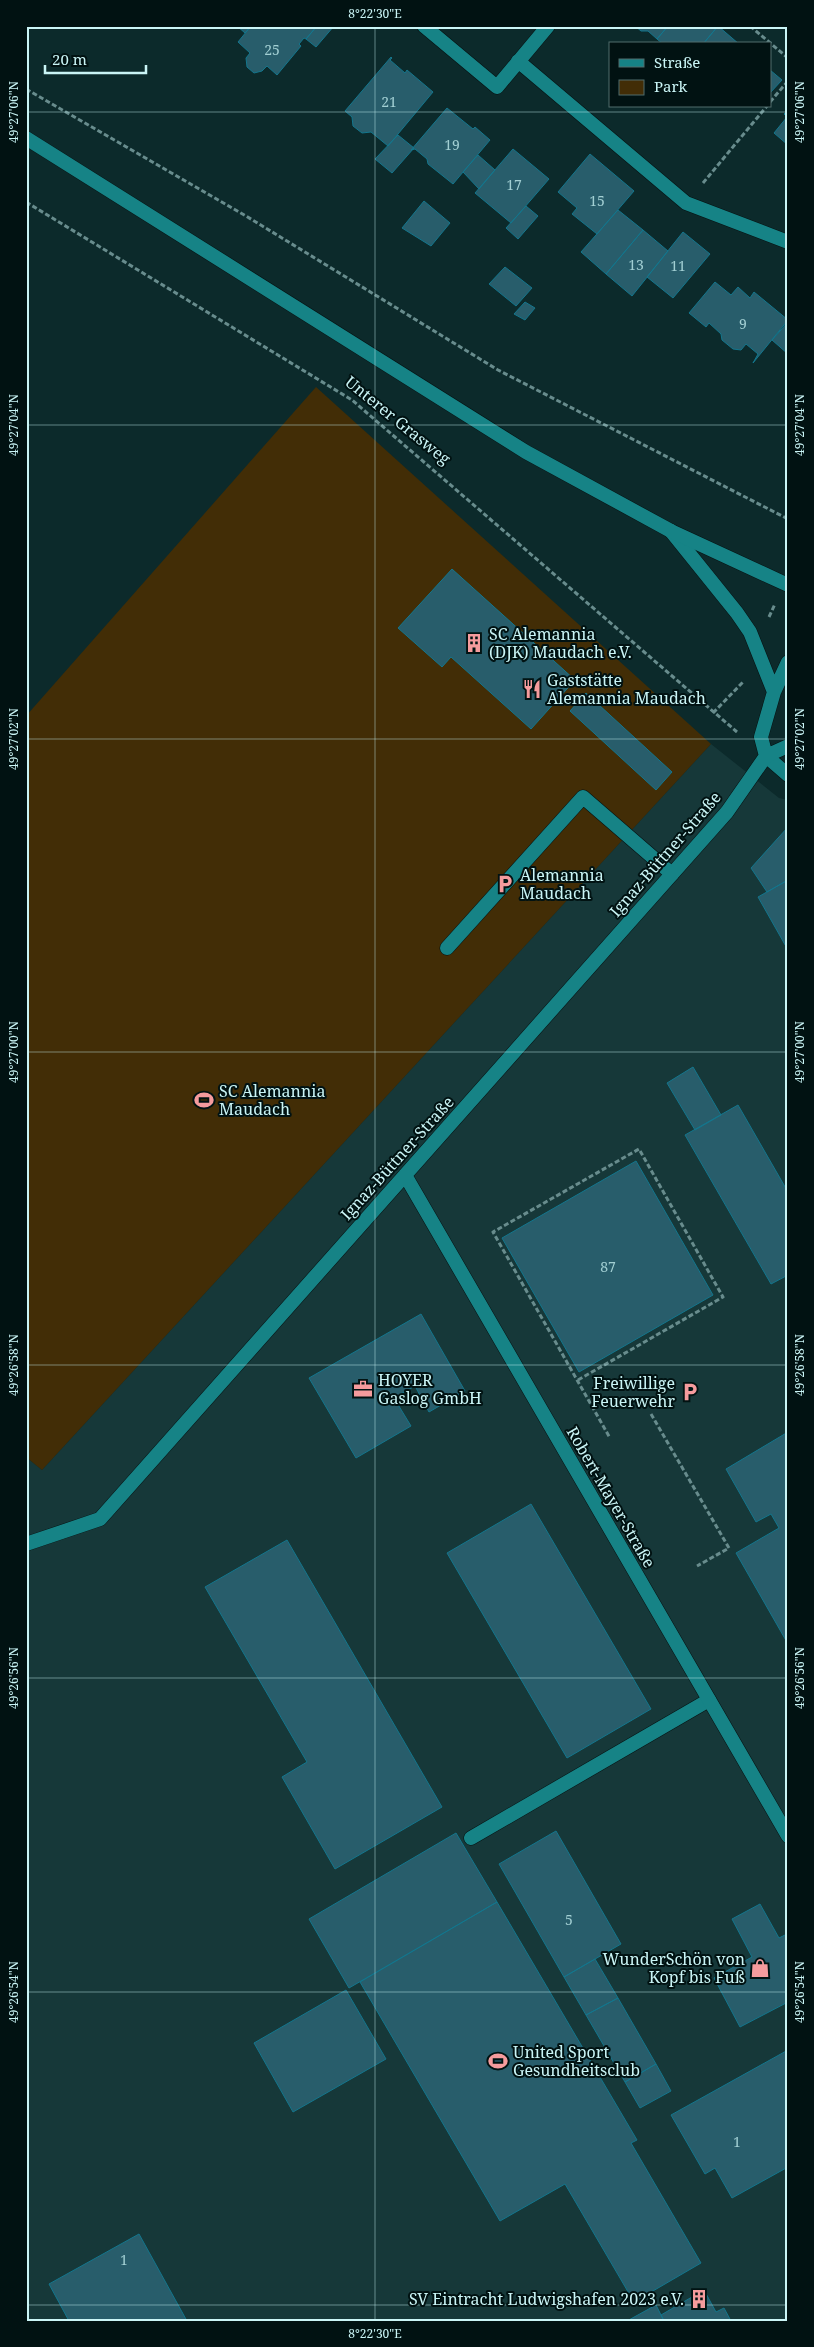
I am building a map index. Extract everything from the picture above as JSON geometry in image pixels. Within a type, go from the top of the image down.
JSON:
[{"type":"street","points":[[424,26],[497,87],[548,26]]},
{"type":"street","points":[[518,61],[686,203],[788,242]]},
{"type":"street","points":[[26,138],[526,452],[671,531],[788,585]]},
{"type":"street","points":[[671,531],[746,626],[774,692]]},
{"type":"street","points":[[788,662],[774,692],[761,737],[766,756],[788,776]]},
{"type":"street","points":[[766,756],[788,746]]},
{"type":"street","name":"Ignaz-Büttner-Straße","points":[[26,1544],[100,1519],[727,812],[766,756]]},
{"type":"street","points":[[447,948],[584,797],[672,874]]},
{"type":"street","name":"Robert-Mayer-Straße","points":[[405,1175],[788,1836]]},
{"type":"street","points":[[471,1838],[709,1700]]},
{"type":"path","points":[[750,26],[769,42]]},
{"type":"path","points":[[772,45],[788,58]]},
{"type":"path","points":[[772,100],[788,80]]},
{"type":"path","points":[[26,89],[246,216],[498,370],[788,519]]},
{"type":"path","points":[[686,203],[764,108]]},
{"type":"path","name":"Unterer Grasweg","points":[[26,202],[352,400],[713,712]]},
{"type":"path","points":[[578,1380],[723,1297],[639,1150],[493,1232],[610,1438]]},
{"type":"path","points":[[651,1414],[729,1548],[697,1566]]},
{"type":"shaded area","points":[[711,744],[779,798],[788,800],[788,2321],[26,2321],[26,1457],[42,1470]]},
{"type":"green space","name":"SC Alemannia Maudach","points":[[316,387],[711,744],[42,1470],[26,1457],[26,716]]},
{"type":"building","points":[[237,26],[251,26],[245,33]]},
{"type":"building","points":[[251,26],[317,26],[299,44],[301,46],[277,75],[267,66],[262,71],[254,73],[247,67],[246,58],[250,53],[238,42]]},
{"type":"building","points":[[317,26],[334,26],[316,47],[306,39]]},
{"type":"building","points":[[635,26],[668,26],[657,39],[648,31],[641,31]]},
{"type":"building","points":[[668,26],[718,26],[705,42],[661,42],[657,39]]},
{"type":"building","points":[[718,26],[737,42],[705,42]]},
{"type":"building","points":[[391,57],[390,60],[405,73],[407,70],[433,92],[388,146],[371,132],[362,133],[353,126],[352,117],[345,111]]},
{"type":"building","points":[[772,72],[782,80],[772,91]]},
{"type":"building","points":[[447,108],[490,140],[453,184],[428,164],[427,159],[415,149],[411,150]]},
{"type":"building","points":[[788,110],[788,145],[774,133],[787,117],[784,114]]},
{"type":"building","points":[[398,135],[414,148],[392,173],[375,159]]},
{"type":"building","points":[[513,149],[549,179],[511,223],[475,193]]},
{"type":"building","points":[[590,154],[634,191],[597,234],[572,214],[577,208],[558,192]]},
{"type":"building","points":[[478,155],[495,170],[479,189],[463,172]]},
{"type":"building","points":[[424,201],[450,223],[431,246],[402,228]]},
{"type":"building","points":[[526,206],[538,216],[518,239],[506,228]]},
{"type":"building","points":[[618,210],[643,230],[606,274],[581,252]]},
{"type":"building","points":[[643,230],[668,251],[632,296],[606,274]]},
{"type":"building","points":[[683,232],[710,254],[673,298],[647,277]]},
{"type":"building","points":[[505,267],[532,288],[516,306],[489,284]]},
{"type":"building","points":[[715,282],[731,295],[738,287],[750,298],[754,292],[788,320],[753,363],[758,354],[746,344],[741,350],[733,349],[722,340],[721,334],[709,323],[706,327],[689,313]]},
{"type":"building","points":[[525,302],[535,308],[525,320],[514,314]]},
{"type":"building","points":[[788,322],[788,354],[772,340]]},
{"type":"building","name":"SC Alemannia (DJK) Maudach e.V.","points":[[452,569],[575,680],[531,729],[451,657],[442,667],[398,628]]},
{"type":"building","points":[[586,693],[672,772],[656,790],[570,711]]},
{"type":"building","points":[[788,827],[788,880],[767,892],[751,868]]},
{"type":"building","points":[[788,880],[788,950],[758,897]]},
{"type":"building","points":[[693,1067],[721,1115],[695,1130],[667,1083]]},
{"type":"building","points":[[738,1105],[788,1192],[788,1275],[771,1284],[685,1135]]},
{"type":"building","points":[[636,1161],[713,1295],[579,1372],[502,1238]]},
{"type":"building","name":"HOYER Gaslog GmbH","points":[[421,1314],[465,1391],[429,1412],[415,1386],[394,1398],[411,1426],[356,1458],[309,1378]]},
{"type":"building","points":[[788,1432],[788,1644],[736,1553],[779,1528],[771,1514],[756,1522],[726,1469]]},
{"type":"building","points":[[531,1504],[651,1709],[567,1758],[447,1553]]},
{"type":"building","points":[[287,1540],[442,1807],[335,1869],[282,1777],[307,1762],[205,1587]]},
{"type":"building","points":[[556,1831],[621,1944],[564,1977],[499,1864]]},
{"type":"building","points":[[456,1833],[497,1902],[349,1988],[309,1919]]},
{"type":"building","name":"United Sport Gesundheitsclub","points":[[497,1902],[637,2140],[631,2143],[701,2263],[634,2302],[565,2184],[500,2221],[360,1982]]},
{"type":"building","name":"WunderSchön von Kopf bis Fuß","points":[[760,1904],[779,1938],[787,1934],[788,1936],[788,2002],[740,2027],[714,1978],[752,1957],[732,1919]]},
{"type":"building","points":[[595,1959],[618,1998],[586,2015],[564,1977]]},
{"type":"building","points":[[346,1990],[386,2059],[293,2112],[254,2043]]},
{"type":"building","points":[[618,1998],[656,2064],[625,2082],[586,2015]]},
{"type":"building","points":[[788,2050],[788,2167],[732,2198],[715,2168],[705,2174],[671,2115]]},
{"type":"building","points":[[656,2064],[671,2091],[640,2108],[625,2082]]},
{"type":"building","points":[[139,2234],[187,2321],[69,2321],[49,2284]]},
{"type":"building","name":"SV Eintracht Ludwigshafen 2023 e.V.","points":[[704,2290],[716,2312],[724,2308],[731,2321],[664,2321],[661,2315]]},
{"type":"building","points":[[656,2305],[664,2321],[627,2321]]},
{"type":"place","name":"SC Alemannia (DJK) Maudach e.V.","points":[[474,643]]},
{"type":"place","name":"Gaststätte Alemannia Maudach","points":[[532,689]]},
{"type":"place","name":"Alemannia Maudach","points":[[505,884]]},
{"type":"place","name":"SC Alemannia Maudach","points":[[204,1100]]},
{"type":"place","name":"HOYER Gaslog GmbH","points":[[363,1389]]},
{"type":"place","name":"Freiwillige Feuerwehr","points":[[690,1392]]},
{"type":"place","name":"WunderSchön von Kopf bis Fuß","points":[[760,1968]]},
{"type":"place","name":"United Sport Gesundheitsclub","points":[[498,2061]]},
{"type":"place","name":"SV Eintracht Ludwigshafen 2023 e.V.","points":[[699,2299]]}]
